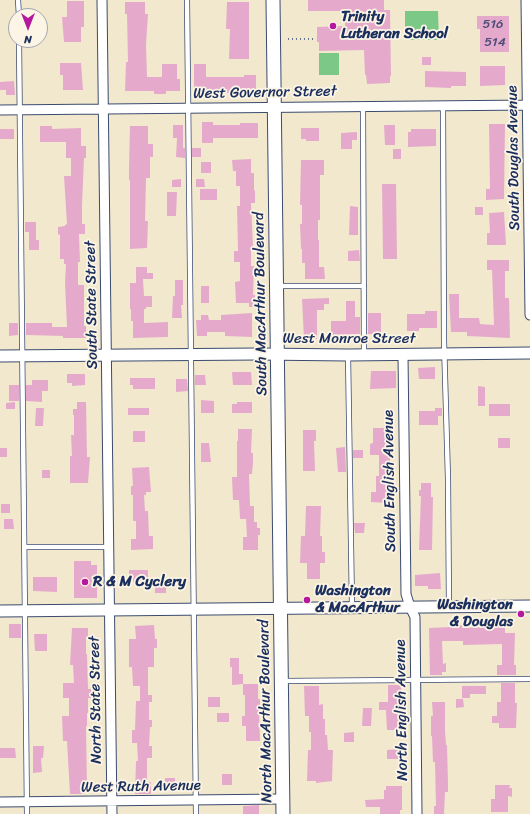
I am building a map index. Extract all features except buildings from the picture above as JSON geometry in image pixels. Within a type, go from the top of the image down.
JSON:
[{"type":"main road","name":"South MacArthur Boulevard","points":[[273,0],[281,608]]},
{"type":"main road","name":"North MacArthur Boulevard","points":[[281,608],[283,814]]},
{"type":"street","name":"South State Street","points":[[102,0],[110,610]]},
{"type":"street","name":"South Douglas Avenue","points":[[526,0],[529,105],[530,315]]},
{"type":"street","name":"West Governor Street","points":[[0,110],[529,105]]},
{"type":"street","name":"West Monroe Street","points":[[0,356],[277,354],[403,355],[530,353]]},
{"type":"street","name":"South English Avenue","points":[[403,355],[406,594],[410,607]]},
{"type":"street","points":[[0,611],[530,606]]},
{"type":"street","name":"North English Avenue","points":[[410,607],[415,617],[417,814]]},
{"type":"street","name":"North State Street","points":[[110,610],[112,814]]},
{"type":"street","name":"West Ruth Avenue","points":[[0,802],[283,799]]},
{"type":"lane","points":[[187,0],[196,814]]},
{"type":"lane","points":[[19,48],[27,814]]},
{"type":"lane","points":[[363,106],[364,355]]},
{"type":"lane","points":[[443,106],[444,354],[448,479],[449,607]]},
{"type":"lane","points":[[277,286],[364,286]]},
{"type":"lane","points":[[348,355],[352,607]]},
{"type":"lane","points":[[25,547],[109,547]]},
{"type":"lane","points":[[282,681],[530,679]]},
{"type":"path","points":[[288,39],[316,39]]},
{"type":"green space","points":[[405,11],[438,11],[439,40],[405,40]]},
{"type":"green space","points":[[319,53],[339,53],[339,75],[319,75]]},
{"type":"place","name":"Trinity Lutheran School","points":[[333,26]]},
{"type":"place","name":"R & M Cyclery","points":[[85,582]]},
{"type":"place","name":"Washington & MacArthur","points":[[307,600]]},
{"type":"place","name":"Washington & Douglas","points":[[521,614]]}]
